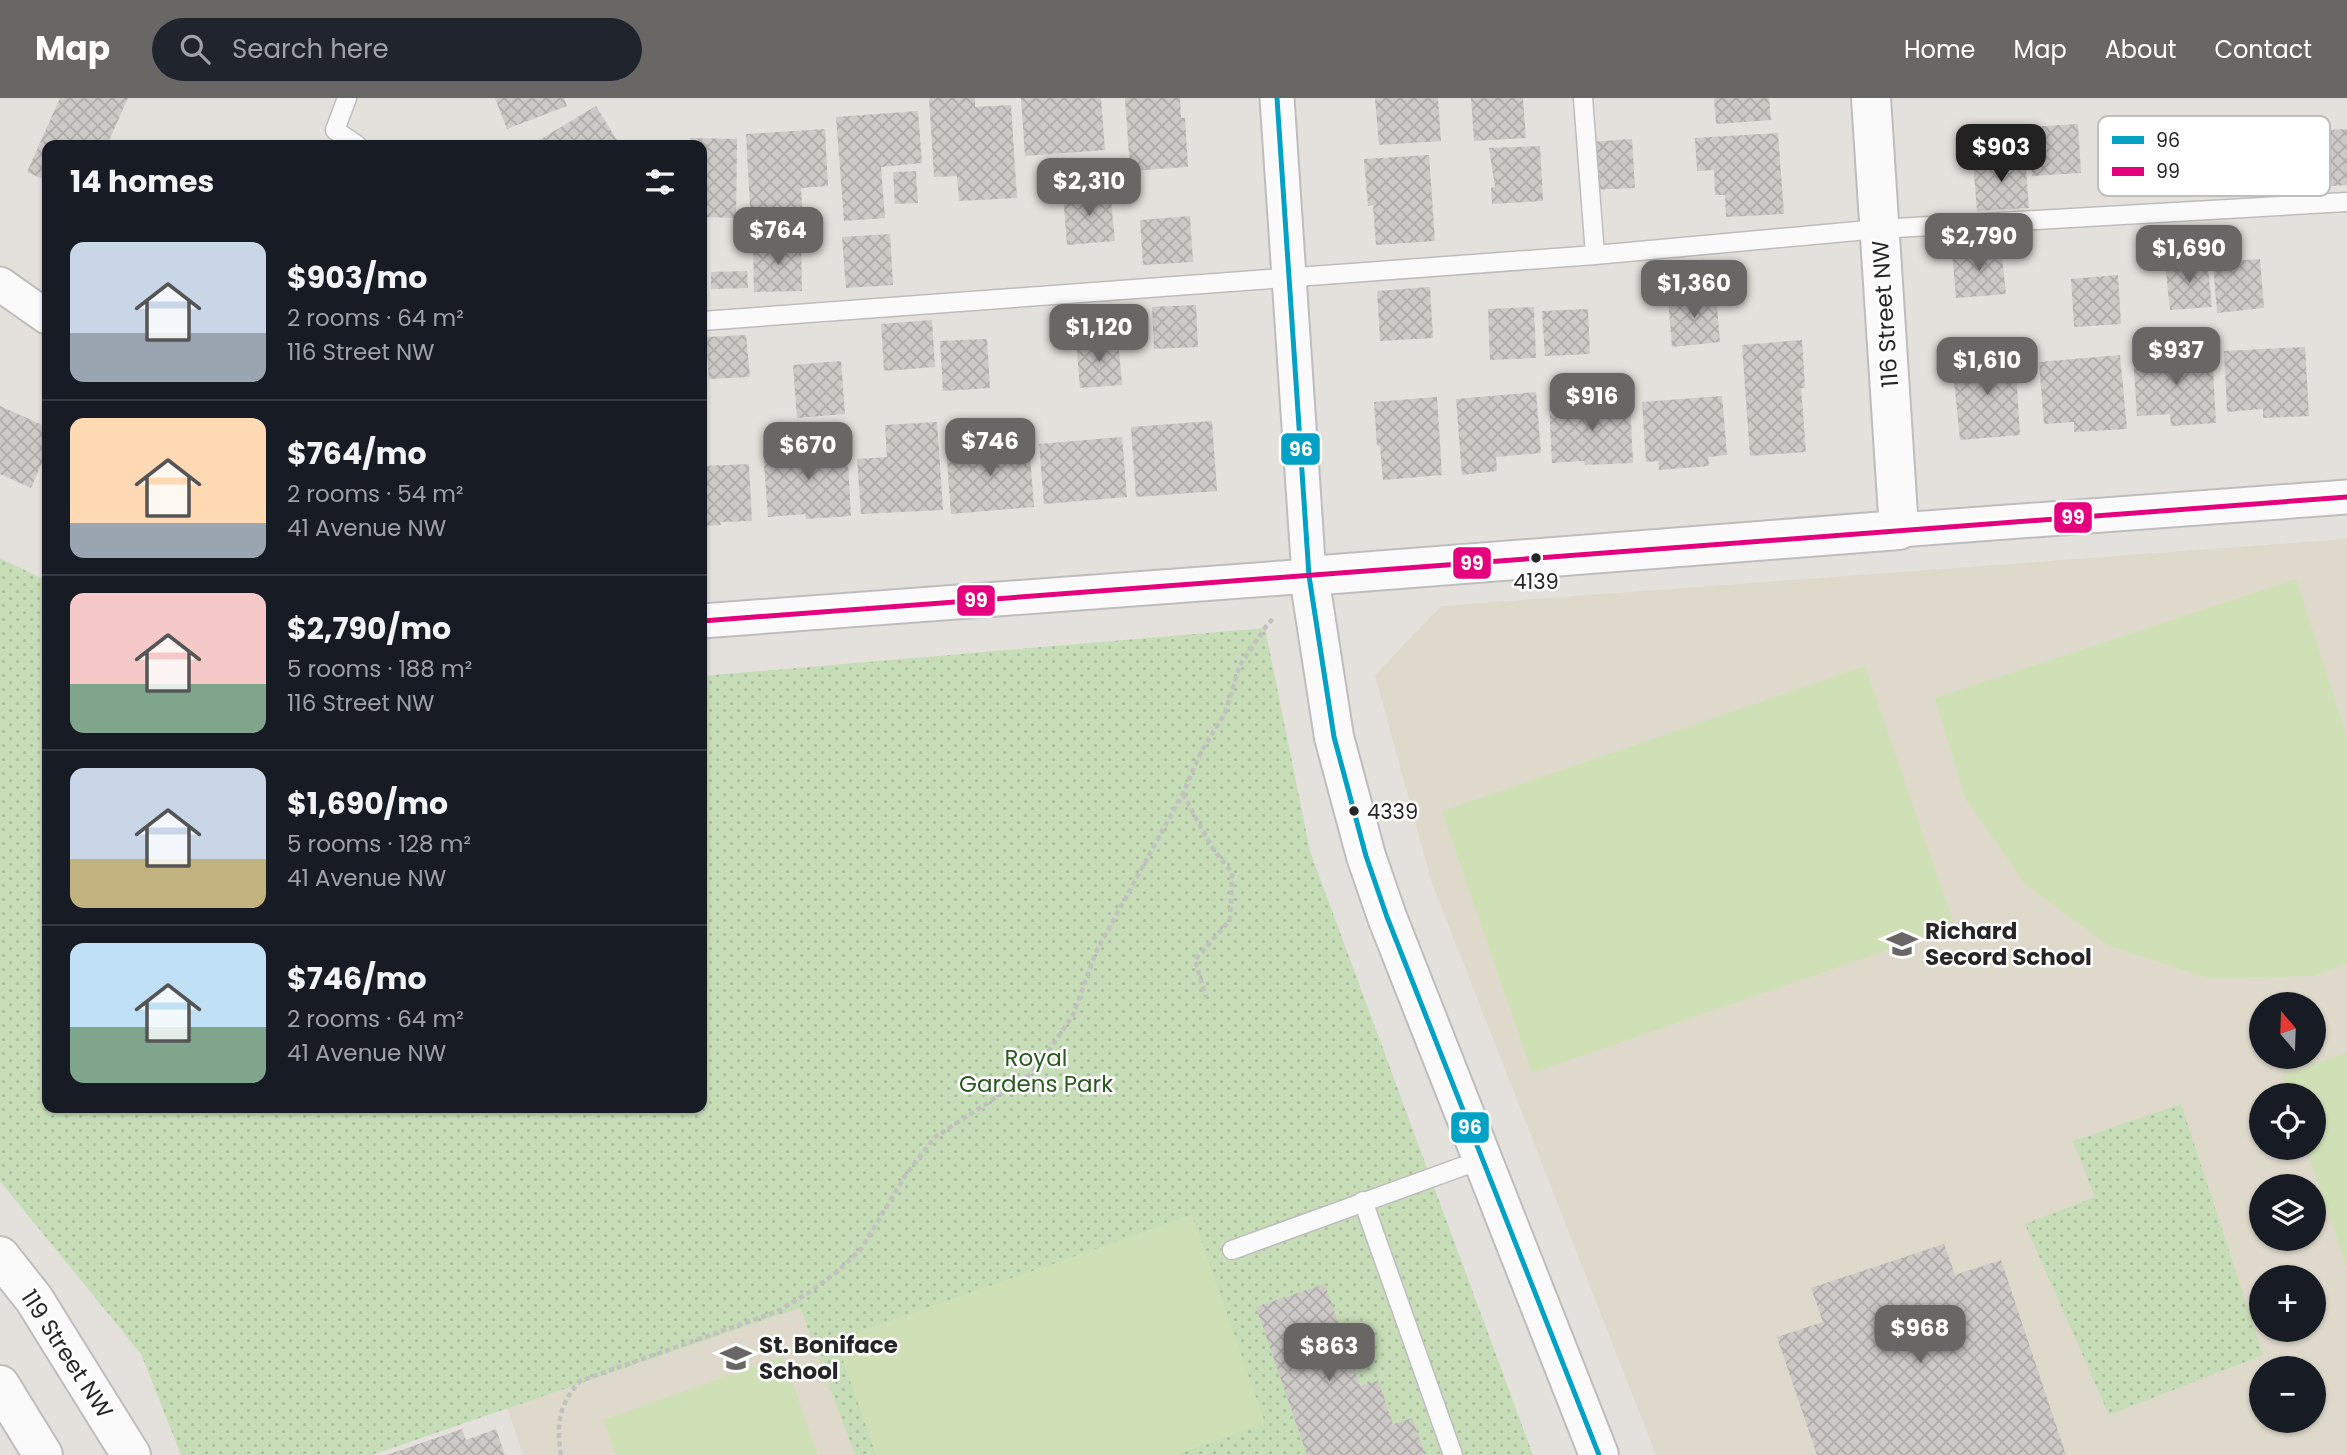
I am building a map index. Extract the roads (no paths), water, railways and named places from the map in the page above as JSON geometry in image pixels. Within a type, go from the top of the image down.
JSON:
[{"type":"street","points":[[1277,98],[1309,576],[1334,737],[1366,856],[1387,917],[1599,1455]]},
{"type":"street","name":"116 Street NW","points":[[1871,98],[1899,530]]},
{"type":"street","points":[[0,284],[42,313]]},
{"type":"street","points":[[707,621],[2347,497]]},
{"type":"street","name":"119 Street NW","points":[[0,1256],[34,1299],[131,1455]]},
{"type":"street","points":[[0,1385],[43,1455]]},
{"type":"lane","points":[[347,98],[335,130],[350,140]]},
{"type":"lane","points":[[1583,98],[1595,255]]},
{"type":"lane","points":[[707,321],[1595,255],[1879,229],[2347,202]]},
{"type":"lane","points":[[1232,1250],[1483,1159]]},
{"type":"lane","points":[[1363,1202],[1453,1455]]},
{"type":"place","name":"4139","points":[[1536,558]]},
{"type":"place","name":"4339","points":[[1354,811]]},
{"type":"place","name":"Richard Secord School","points":[[1902,944]]},
{"type":"place","name":"St. Boniface School","points":[[736,1358]]},
{"type":"park label","name":"Royal Gardens Park","points":[[1036,1071]]}]
